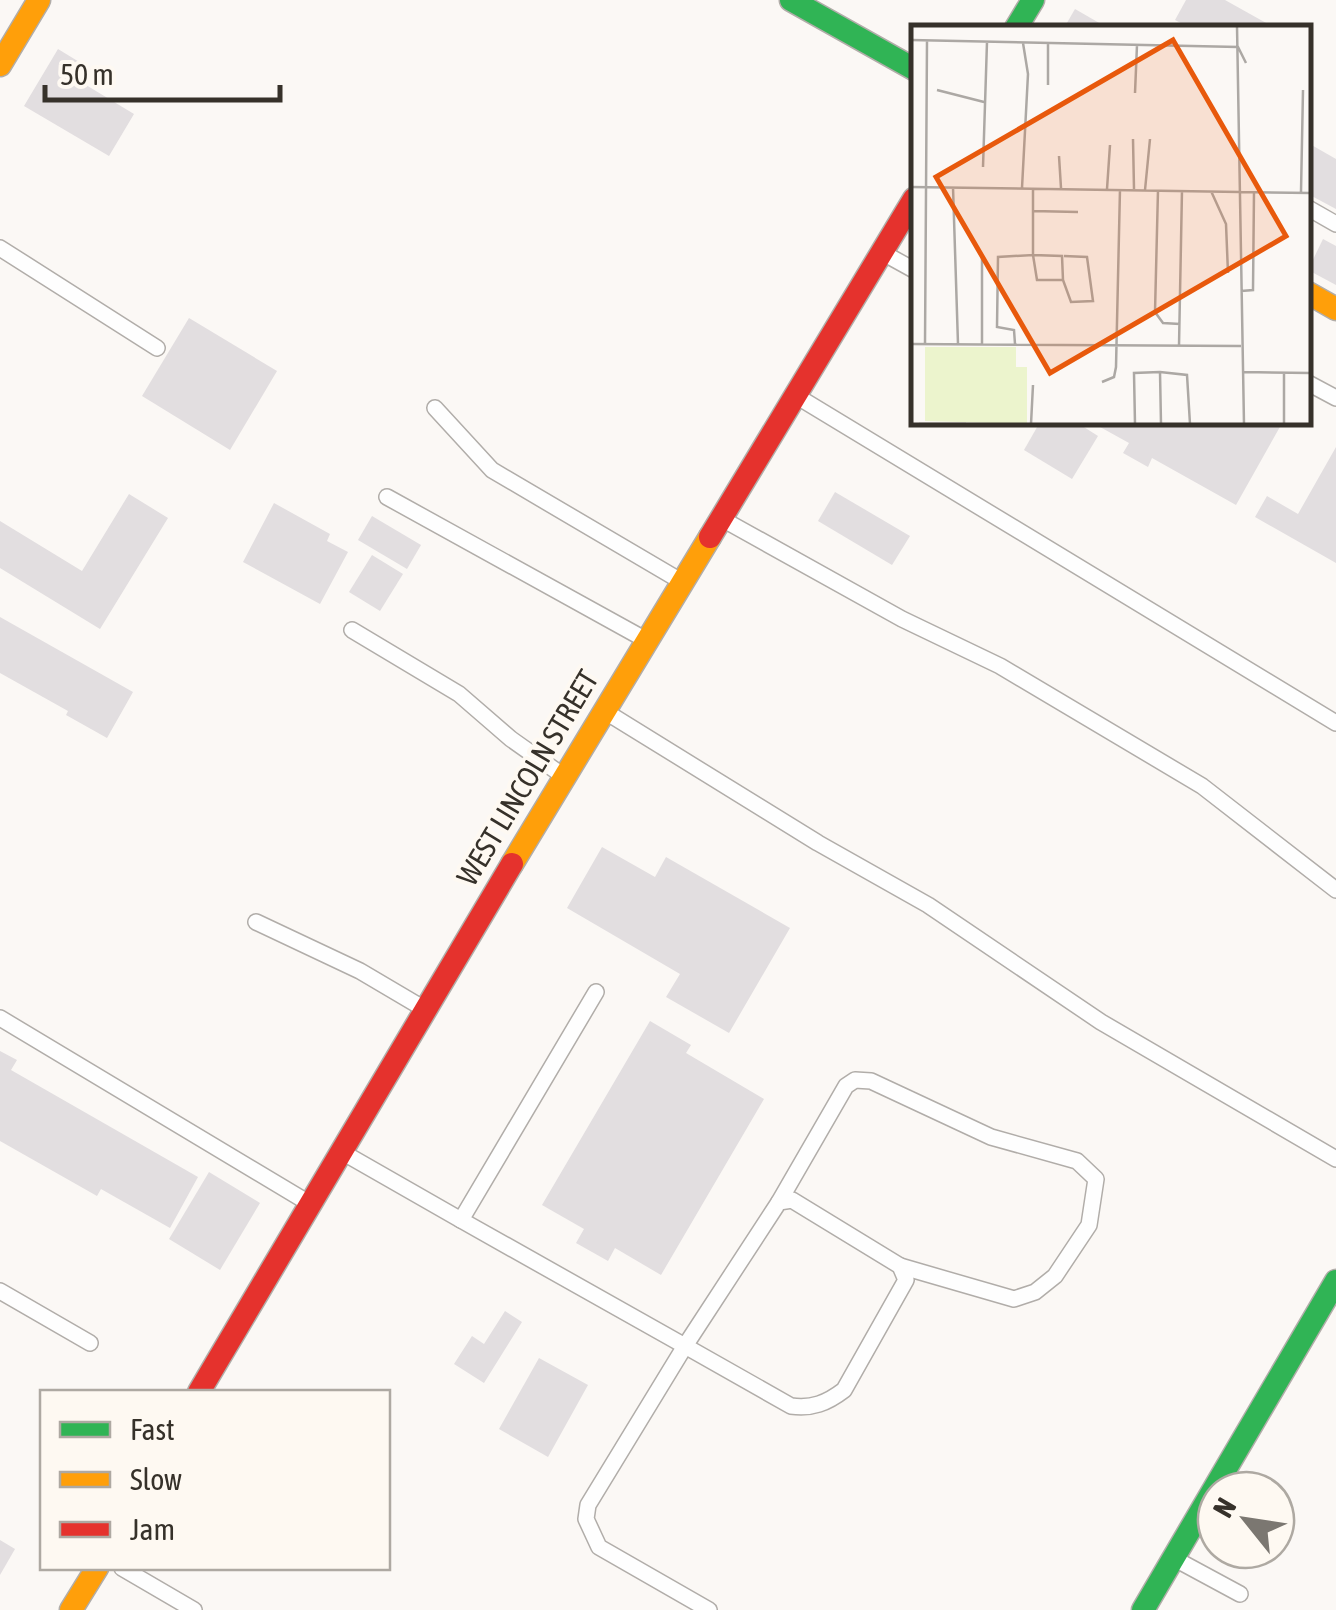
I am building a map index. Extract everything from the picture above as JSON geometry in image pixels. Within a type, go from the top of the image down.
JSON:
[{"type":"street","points":[[0,65],[39,0]]},
{"type":"street","points":[[791,0],[911,67]]},
{"type":"street","points":[[1018,25],[1033,0]]},
{"type":"street","name":"WEST LINCOLN STREET","points":[[201,1390],[424,1009],[911,203]]},
{"type":"street","points":[[1311,295],[1336,309]]},
{"type":"street","points":[[1143,1610],[1336,1281]]},
{"type":"street","points":[[71,1610],[95,1570]]},
{"type":"lane","points":[[1311,210],[1336,224]]},
{"type":"lane","points":[[0,248],[157,348]]},
{"type":"lane","points":[[882,252],[911,268]]},
{"type":"lane","points":[[1311,385],[1336,398]]},
{"type":"lane","points":[[795,395],[1336,723]]},
{"type":"lane","points":[[435,408],[492,470],[682,582]]},
{"type":"lane","points":[[387,497],[646,640]]},
{"type":"lane","points":[[720,518],[902,619],[1000,666],[1202,786],[1336,890]]},
{"type":"lane","points":[[352,630],[458,694],[511,740],[564,776]]},
{"type":"lane","points":[[604,711],[818,843],[928,905],[1101,1022],[1336,1159]]},
{"type":"lane","points":[[256,922],[360,971],[424,1009]]},
{"type":"lane","points":[[461,1220],[596,992]]},
{"type":"lane","points":[[0,1018],[310,1204]]},
{"type":"lane","points":[[709,1610],[599,1547],[586,1519],[588,1505],[779,1202],[846,1086],[854,1080],[871,1081],[991,1137],[1077,1161],[1096,1179],[1089,1225],[1055,1276],[1035,1292],[1014,1299],[900,1266],[792,1200],[779,1202]]},
{"type":"lane","points":[[342,1152],[791,1406],[806,1408],[827,1402],[844,1390],[906,1280],[900,1266]]},
{"type":"lane","points":[[0,1290],[90,1343]]},
{"type":"lane","points":[[1173,1558],[1240,1594]]},
{"type":"lane","points":[[125,1570],[194,1610]]},
{"type":"building","points":[[1186,0],[1225,0],[1270,25],[1184,25],[1175,20]]},
{"type":"building","points":[[1075,9],[1103,25],[1066,25]]},
{"type":"building","points":[[58,49],[94,71],[86,85],[134,114],[109,156],[24,106]]},
{"type":"building","points":[[1311,145],[1336,159],[1336,209],[1311,196]]},
{"type":"building","points":[[1323,239],[1336,246],[1336,285],[1311,272]]},
{"type":"building","points":[[189,318],[277,371],[230,450],[142,396]]},
{"type":"building","points":[[1038,425],[1081,425],[1098,436],[1072,479],[1024,450]]},
{"type":"building","points":[[1096,425],[1281,425],[1236,505],[1152,458],[1148,467],[1123,453],[1129,443]]},
{"type":"building","points":[[1336,447],[1336,563],[1255,517],[1267,496],[1298,514]]},
{"type":"building","points":[[835,492],[910,536],[892,565],[818,521]]},
{"type":"building","points":[[129,494],[168,518],[100,629],[0,568],[0,521],[82,571]]},
{"type":"building","points":[[274,503],[330,534],[327,541],[348,552],[320,604],[243,562]]},
{"type":"building","points":[[372,516],[421,545],[407,569],[358,540]]},
{"type":"building","points":[[372,555],[403,574],[380,611],[349,592]]},
{"type":"building","points":[[0,617],[133,692],[107,738],[0,673]]},
{"type":"building","points":[[602,847],[655,877],[666,857],[790,928],[729,1033],[666,997],[680,974],[567,908]]},
{"type":"building","points":[[650,1021],[691,1045],[686,1053],[764,1099],[661,1275],[615,1248],[608,1261],[576,1243],[584,1229],[542,1205]]},
{"type":"building","points":[[0,1051],[17,1060],[11,1070],[198,1177],[170,1228],[101,1189],[97,1196],[0,1141]]},
{"type":"building","points":[[209,1172],[260,1203],[220,1270],[169,1239]]},
{"type":"building","points":[[505,1311],[522,1322],[484,1383],[454,1364],[472,1336],[484,1344]]},
{"type":"building","points":[[539,1358],[588,1385],[548,1457],[499,1429]]},
{"type":"building","points":[[0,1540],[15,1549],[0,1575]]},
{"type":"traffic: fast","points":[[791,0],[911,67]]},
{"type":"traffic: fast","points":[[1018,25],[1033,0]]},
{"type":"traffic: fast","points":[[1143,1610],[1336,1281]]},
{"type":"traffic: slow","points":[[0,65],[39,0]]},
{"type":"traffic: slow","points":[[1311,295],[1336,309]]},
{"type":"traffic: slow","points":[[512,864],[710,537]]},
{"type":"traffic: slow","points":[[71,1610],[96,1570]]},
{"type":"traffic: jam","points":[[710,537],[911,204]]},
{"type":"traffic: jam","points":[[200,1390],[512,864]]}]
